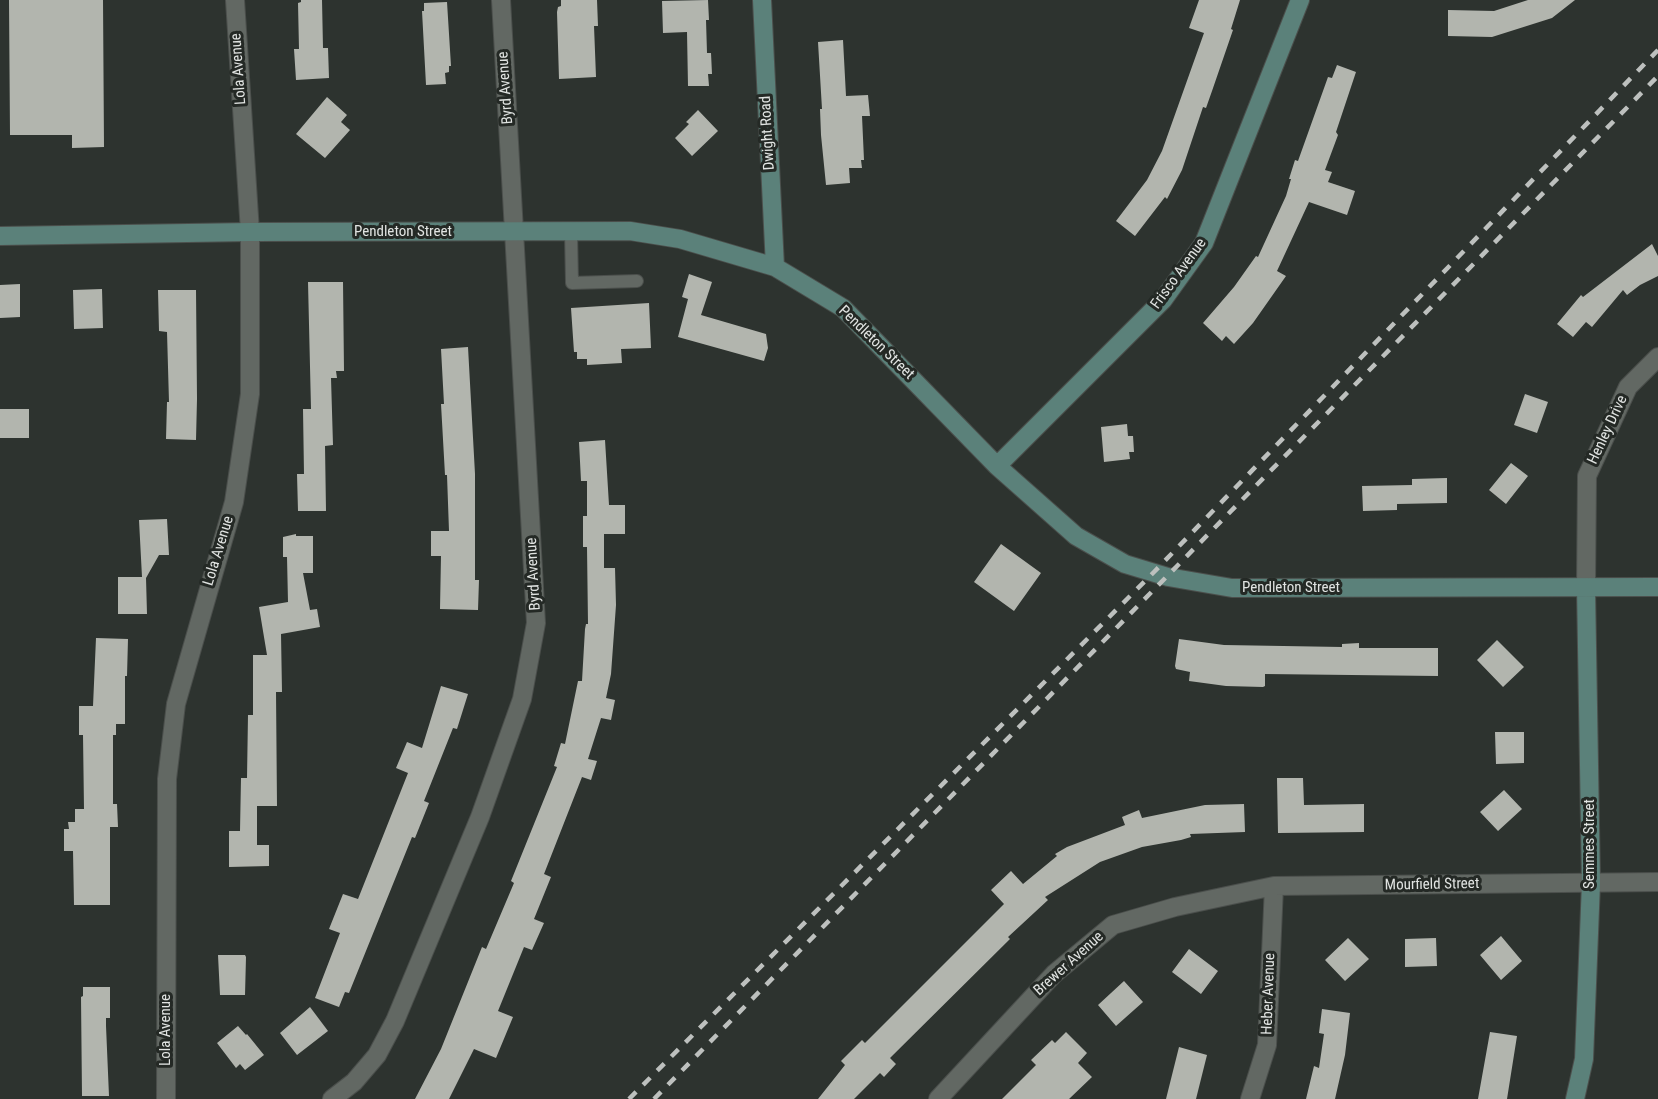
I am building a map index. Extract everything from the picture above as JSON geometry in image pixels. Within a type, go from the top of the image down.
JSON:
[{"type":"main road","name":"Dwight Road","points":[[762,0],[775,267]]},
{"type":"main road","name":"Frisco Avenue","points":[[997,466],[1163,300],[1204,243],[1300,0]]},
{"type":"main road","name":"Pendleton Street","points":[[0,236],[250,232],[630,231],[680,239],[775,267],[843,308],[997,466],[1076,536],[1125,564],[1168,577],[1232,588],[1658,587]]},
{"type":"main road","name":"Semmes Street","points":[[1575,1099],[1584,1059],[1591,883],[1586,588]]},
{"type":"street","name":"Lola Avenue","points":[[166,1099],[167,779],[176,704],[234,502],[250,394],[250,232],[235,0]]},
{"type":"street","name":"Byrd Avenue","points":[[332,1099],[354,1082],[377,1055],[395,1021],[480,817],[522,699],[536,623],[501,0]]},
{"type":"street","name":"Henley Drive","points":[[1586,588],[1587,476],[1628,387],[1658,357]]},
{"type":"street","name":"Mourfield Street","points":[[1274,886],[1658,882]]},
{"type":"street","name":"Brewer Avenue","points":[[938,1099],[1054,974],[1113,925],[1175,906],[1274,886]]},
{"type":"street","name":"Heber Avenue","points":[[1250,1099],[1267,1046],[1274,886]]},
{"type":"lane","points":[[571,232],[572,283],[637,281]]},
{"type":"building","points":[[9,0],[103,0],[104,147],[72,148],[72,135],[10,135]]},
{"type":"building","points":[[301,0],[322,0],[323,48],[328,48],[329,78],[296,80],[294,49],[299,49],[298,3]]},
{"type":"building","points":[[561,0],[597,0],[598,26],[594,26],[596,77],[559,79],[557,12],[558,7],[561,6]]},
{"type":"building","points":[[708,0],[707,53],[711,53],[712,74],[708,74],[709,86],[688,86],[687,32],[663,33],[662,1]]},
{"type":"building","points":[[1199,0],[1240,0],[1231,29],[1233,30],[1206,108],[1203,107],[1182,170],[1167,199],[1165,197],[1135,236],[1116,221],[1147,180],[1162,151],[1204,33],[1189,28]]},
{"type":"building","points":[[1528,0],[1575,0],[1552,18],[1492,37],[1448,36],[1448,10],[1494,11]]},
{"type":"building","points":[[447,2],[451,66],[449,66],[449,72],[445,73],[446,84],[426,85],[422,11],[424,11],[424,3]]},
{"type":"building","points":[[843,40],[846,96],[868,95],[870,116],[862,116],[864,160],[861,160],[862,168],[849,168],[850,183],[826,185],[821,135],[820,109],[822,109],[818,42]]},
{"type":"building","points":[[1337,65],[1356,72],[1336,132],[1338,135],[1325,170],[1332,172],[1328,182],[1355,191],[1347,215],[1309,202],[1277,271],[1286,276],[1253,323],[1234,344],[1226,336],[1222,341],[1203,323],[1234,287],[1256,256],[1258,257],[1286,196],[1295,160],[1298,161],[1328,77],[1332,78]]},
{"type":"building","points":[[327,97],[347,115],[341,122],[350,130],[325,158],[296,134]]},
{"type":"building","points":[[698,110],[718,131],[692,156],[675,138],[689,124],[686,122]]},
{"type":"building","points":[[1652,244],[1658,256],[1658,276],[1627,295],[1623,290],[1592,327],[1586,322],[1573,337],[1557,324],[1581,295],[1583,297]]},
{"type":"building","points":[[689,274],[712,282],[701,315],[766,334],[768,348],[764,361],[678,337],[688,299],[682,297]]},
{"type":"building","points":[[308,282],[343,282],[344,371],[336,371],[337,378],[331,378],[333,445],[325,446],[326,511],[298,511],[297,474],[304,474],[303,409],[311,409]]},
{"type":"building","points":[[20,284],[20,317],[0,318],[0,285]]},
{"type":"building","points":[[102,289],[103,328],[74,329],[73,290]]},
{"type":"building","points":[[158,290],[196,290],[196,440],[166,439],[167,402],[169,402],[167,332],[159,331]]},
{"type":"building","points":[[649,303],[651,348],[621,349],[622,363],[587,365],[587,359],[577,359],[577,352],[574,352],[571,308]]},
{"type":"building","points":[[468,347],[475,474],[475,580],[479,580],[478,610],[440,609],[441,556],[431,556],[431,531],[449,531],[441,404],[444,404],[441,349]]},
{"type":"building","points":[[1525,394],[1548,402],[1537,433],[1514,425]]},
{"type":"building","points":[[0,409],[29,409],[29,438],[0,438]]},
{"type":"building","points":[[1127,424],[1128,436],[1133,436],[1134,452],[1129,452],[1130,459],[1104,462],[1101,427]]},
{"type":"building","points":[[605,440],[609,505],[625,505],[625,534],[604,534],[604,568],[615,568],[616,605],[611,674],[606,698],[615,700],[611,720],[601,718],[588,759],[597,761],[591,780],[582,777],[544,874],[551,877],[534,919],[544,923],[532,950],[524,947],[498,1011],[513,1017],[496,1058],[474,1049],[449,1099],[415,1099],[441,1049],[482,947],[486,949],[514,883],[511,881],[557,767],[554,766],[561,743],[565,744],[578,681],[582,681],[585,629],[588,624],[587,547],[583,547],[583,516],[587,516],[587,481],[581,481],[579,442]]},
{"type":"building","points":[[1511,463],[1528,476],[1506,504],[1489,490]]},
{"type":"building","points":[[1447,478],[1447,503],[1397,504],[1397,510],[1363,511],[1362,486],[1412,485],[1412,479]]},
{"type":"building","points":[[167,519],[169,555],[159,555],[146,578],[147,614],[118,614],[118,577],[142,577],[139,520]]},
{"type":"building","points":[[296,534],[296,536],[313,536],[313,573],[303,573],[310,610],[317,609],[320,627],[281,634],[282,692],[276,692],[277,806],[257,806],[257,845],[269,845],[269,866],[229,867],[229,831],[240,831],[241,778],[247,778],[248,715],[253,715],[253,655],[267,655],[259,607],[288,602],[287,557],[283,557],[283,537]]},
{"type":"building","points":[[1001,544],[1041,573],[1014,611],[974,582]]},
{"type":"building","points":[[96,638],[128,639],[125,724],[116,724],[116,735],[113,735],[113,804],[117,804],[118,827],[110,827],[110,905],[74,905],[73,851],[64,851],[64,829],[69,829],[68,822],[75,822],[75,809],[84,809],[83,735],[79,735],[79,706],[93,706]]},
{"type":"building","points":[[1179,639],[1224,645],[1342,647],[1342,644],[1359,643],[1359,648],[1438,648],[1438,676],[1265,674],[1265,686],[1263,687],[1226,686],[1189,681],[1190,672],[1176,669],[1175,666]]},
{"type":"building","points":[[1497,640],[1524,667],[1503,687],[1477,660]]},
{"type":"building","points":[[441,686],[468,694],[457,729],[453,728],[424,801],[429,803],[415,838],[412,837],[349,993],[345,992],[339,1007],[315,998],[340,933],[329,929],[343,894],[358,899],[408,773],[396,768],[407,742],[422,748]]},
{"type":"building","points":[[1495,732],[1524,732],[1524,763],[1496,764]]},
{"type":"building","points":[[1277,778],[1303,778],[1304,805],[1364,804],[1364,832],[1278,833]]},
{"type":"building","points":[[1504,790],[1522,809],[1498,831],[1480,812]]},
{"type":"building","points":[[1244,804],[1245,832],[1190,834],[1191,837],[1181,840],[1142,847],[1100,862],[1045,897],[1048,900],[1008,937],[1010,939],[890,1058],[896,1064],[884,1077],[880,1073],[854,1099],[818,1099],[845,1065],[841,1061],[862,1040],[865,1043],[1004,904],[991,890],[1011,871],[1023,884],[1057,856],[1055,854],[1067,847],[1125,825],[1122,817],[1139,810],[1142,818],[1205,805]]},
{"type":"building","points":[[1501,936],[1522,961],[1501,980],[1480,955]]},
{"type":"building","points":[[1348,938],[1369,959],[1345,981],[1325,960]]},
{"type":"building","points":[[1436,938],[1437,966],[1405,967],[1405,939]]},
{"type":"building","points":[[1189,949],[1218,971],[1201,994],[1172,972]]},
{"type":"building","points":[[218,955],[245,955],[245,995],[220,995]]},
{"type":"building","points":[[1124,981],[1143,1002],[1116,1026],[1098,1005]]},
{"type":"building","points":[[83,987],[110,987],[110,1018],[106,1018],[109,1096],[82,1096],[81,997]]},
{"type":"building","points":[[310,1007],[328,1031],[297,1055],[280,1033]]},
{"type":"building","points":[[1322,1009],[1350,1013],[1345,1055],[1335,1099],[1306,1099],[1314,1066],[1319,1068],[1324,1034],[1319,1033]]},
{"type":"building","points":[[238,1026],[264,1055],[245,1070],[240,1064],[236,1068],[217,1043]]},
{"type":"building","points":[[1066,1032],[1087,1053],[1078,1063],[1092,1077],[1069,1099],[1002,1099],[1036,1065],[1031,1060],[1052,1040],[1055,1043]]},
{"type":"building","points":[[1490,1032],[1517,1036],[1507,1099],[1478,1099]]},
{"type":"building","points":[[1179,1047],[1207,1055],[1196,1099],[1166,1099]]},
{"type":"railway","points":[[629,1099],[1154,572],[1658,50]]},
{"type":"railway","points":[[654,1099],[1658,76]]}]
